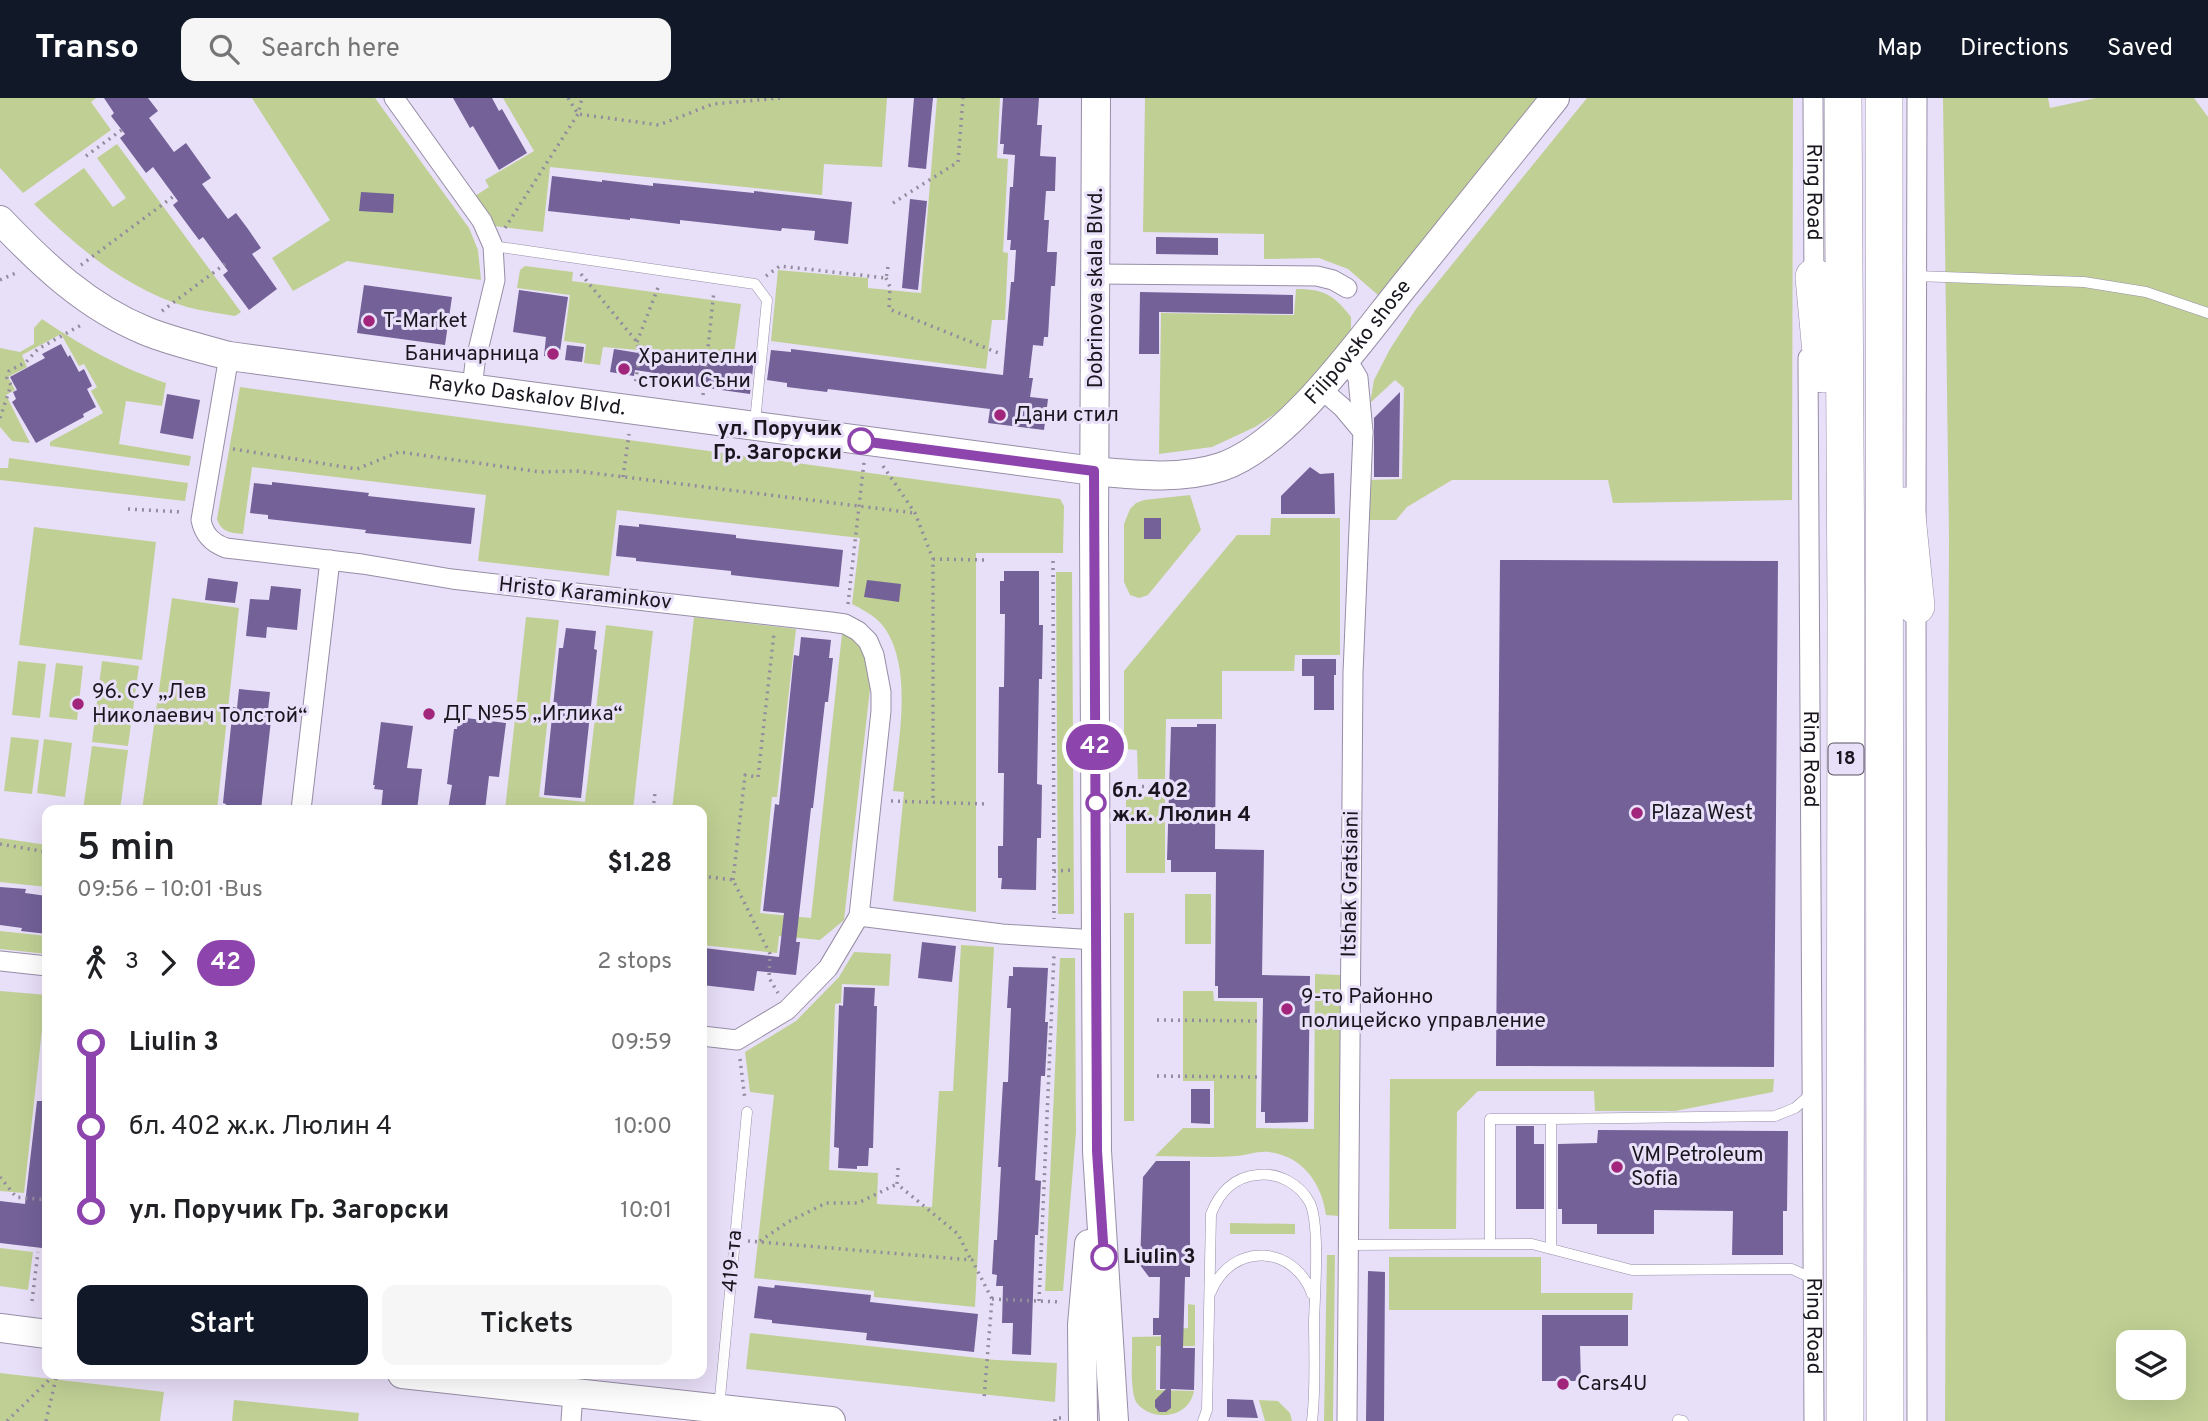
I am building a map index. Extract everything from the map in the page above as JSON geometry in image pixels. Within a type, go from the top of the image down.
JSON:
[{"type":"highway","name":"Ring Road","points":[[1843,98],[1846,607],[1845,1421]]},
{"type":"highway","name":"18","points":[[1884,98],[1900,278],[1885,1421]]},
{"type":"highway","points":[[1814,277],[1846,607]]},
{"type":"highway","points":[[1900,278],[1916,606]]},
{"type":"street","points":[[394,98],[482,221],[493,246],[495,280],[475,363],[472,388]]},
{"type":"street","name":"Dobrinova skala Blvd.","points":[[1096,98],[1094,471],[1097,1151],[1114,1421]]},
{"type":"street","name":"Filipovsko shose","points":[[1094,471],[1139,475],[1192,474],[1223,466],[1266,441],[1321,389],[1555,98]]},
{"type":"street","name":"Ring Road","points":[[1813,98],[1814,277],[1808,358],[1814,1421]]},
{"type":"street","points":[[1900,278],[1917,98]]},
{"type":"street","name":"Rayko Daskalov Blvd.","points":[[0,220],[41,263],[68,285],[114,315],[177,342],[229,356],[1094,471]]},
{"type":"street","points":[[1096,274],[1317,276],[1348,288]]},
{"type":"street","points":[[202,514],[229,356]]},
{"type":"street","name":"Itshak Gratsiani","points":[[1343,361],[1352,368],[1358,378],[1363,432],[1353,673],[1347,1421]]},
{"type":"street","points":[[1321,389],[1342,407],[1363,432]]},
{"type":"street","name":"Hristo Karaminkov","points":[[202,514],[203,528],[208,537],[226,548],[330,560],[452,579],[845,624]]},
{"type":"street","points":[[302,805],[330,560]]},
{"type":"street","points":[[1916,606],[1917,1421]]},
{"type":"street","points":[[707,1037],[737,1040],[787,1010],[828,968],[859,916],[881,711],[878,673],[868,641],[845,624]]},
{"type":"street","points":[[859,916],[1002,933],[1096,940]]},
{"type":"street","points":[[0,961],[42,965]]},
{"type":"street","name":"Dobrinova skala Blvd.","points":[[1064,1420],[1082,1325],[1097,1151]]},
{"type":"street","points":[[0,1328],[42,1333]]},
{"type":"street","points":[[447,1379],[831,1421]]},
{"type":"street","points":[[570,1421],[573,1393]]},
{"type":"lane","points":[[493,246],[755,284],[767,300],[754,426]]},
{"type":"lane","points":[[1900,278],[2084,282],[2146,292],[2208,313]]},
{"type":"lane","points":[[1489,1244],[1490,1119],[1775,1116],[1795,1108],[1812,1093]]},
{"type":"lane","name":"419-та","points":[[719,1409],[747,1112]]},
{"type":"lane","points":[[1551,1119],[1551,1249]]},
{"type":"lane","points":[[1203,1421],[1207,1410],[1210,1226],[1216,1202],[1223,1191],[1244,1177],[1269,1175],[1293,1184],[1302,1192],[1314,1214],[1312,1421]]},
{"type":"lane","points":[[1348,1245],[1532,1244],[1632,1270],[1792,1269],[1807,1276],[1814,1290]]},
{"type":"lane","points":[[1209,1307],[1215,1283],[1232,1264],[1243,1258],[1268,1255],[1292,1265],[1301,1273],[1309,1284],[1314,1308]]},
{"type":"path","points":[[568,98],[578,114]]},
{"type":"path","points":[[493,246],[578,114],[582,98]]},
{"type":"path","points":[[578,114],[659,125],[713,104],[780,98]]},
{"type":"path","points":[[893,203],[958,162],[963,98]]},
{"type":"path","points":[[86,156],[123,129]]},
{"type":"path","points":[[81,265],[174,196]]},
{"type":"path","points":[[569,258],[637,342],[640,354],[635,385]]},
{"type":"path","points":[[162,312],[225,264]]},
{"type":"path","points":[[755,284],[780,266],[886,278]]},
{"type":"path","points":[[887,267],[889,309],[1001,354]]},
{"type":"path","points":[[637,342],[664,271]]},
{"type":"path","points":[[0,280],[18,272]]},
{"type":"path","points":[[702,395],[716,279]]},
{"type":"path","points":[[0,418],[11,385],[7,378],[9,371],[26,362],[38,349],[85,324]]},
{"type":"path","points":[[623,477],[629,432]]},
{"type":"path","points":[[213,446],[356,469],[399,452],[541,472],[576,471],[915,513]]},
{"type":"path","points":[[845,624],[864,462]]},
{"type":"path","points":[[881,464],[915,513],[933,559],[933,803]]},
{"type":"path","points":[[128,509],[160,509],[202,514]]},
{"type":"path","points":[[933,559],[988,561]]},
{"type":"path","points":[[1039,1301],[1055,938],[1053,561]]},
{"type":"path","points":[[776,615],[758,777],[745,775],[733,880],[770,954],[769,978],[787,1010]]},
{"type":"path","points":[[1121,786],[1163,787]]},
{"type":"path","points":[[654,805],[655,793]]},
{"type":"path","points":[[871,799],[987,804]]},
{"type":"path","points":[[0,844],[42,851]]},
{"type":"path","points":[[1054,871],[1079,870]]},
{"type":"path","points":[[707,877],[733,880]]},
{"type":"path","points":[[1157,1020],[1260,1021]]},
{"type":"path","points":[[737,1040],[747,1112]]},
{"type":"path","points":[[1157,1076],[1259,1077]]},
{"type":"path","points":[[897,1184],[898,1168]]},
{"type":"path","points":[[0,1177],[16,1197],[42,1200]]},
{"type":"path","points":[[760,1241],[788,1222],[826,1203],[858,1203],[897,1184]]},
{"type":"path","points":[[897,1184],[958,1234],[992,1299],[984,1399]]},
{"type":"path","points":[[735,1239],[972,1260]]},
{"type":"path","points":[[32,1301],[38,1252]]},
{"type":"path","points":[[992,1299],[1067,1302]]},
{"type":"path","points":[[7,1421],[51,1379]]},
{"type":"path","points":[[46,1421],[55,1379]]},
{"type":"green space","points":[[0,98],[96,98],[91,102],[111,130],[23,193],[0,168]]},
{"type":"green space","points":[[252,98],[375,98],[469,228],[478,250],[481,280],[347,261],[293,291],[272,258],[330,220]]},
{"type":"green space","points":[[503,98],[887,98],[882,167],[824,164],[822,195],[550,167],[543,232],[494,226],[475,196],[489,187],[485,180],[534,151]]},
{"type":"green space","points":[[937,98],[1000,98],[997,158],[1008,159],[1003,252],[1008,253],[1005,320],[992,320],[986,369],[771,341],[778,270],[868,278],[868,288],[921,293]]},
{"type":"green space","points":[[1145,98],[1539,98],[1378,295],[1348,269],[1319,258],[1264,259],[1264,234],[1143,232]]},
{"type":"green space","points":[[1587,98],[1793,98],[1792,500],[1613,503],[1608,480],[1452,480],[1407,507],[1396,520],[1368,520],[1370,480],[1402,479],[1404,388],[1395,380],[1370,403],[1374,380],[1390,349],[1416,309]]},
{"type":"green space","points":[[1943,98],[2048,98],[2050,108],[2096,98],[2194,98],[2208,117],[2208,1421],[1945,1421],[1949,537]]},
{"type":"green space","points":[[117,144],[241,312],[235,316],[193,308],[144,289],[85,251],[34,204],[84,168],[113,207],[126,198],[97,158]]},
{"type":"green space","points":[[525,266],[573,272],[572,281],[741,304],[733,361],[693,356],[691,360],[638,353],[638,350],[603,347],[600,365],[584,363],[586,344],[564,341],[570,295],[517,288],[520,270]]},
{"type":"green space","points":[[1296,289],[1314,290],[1334,298],[1351,317],[1351,332],[1310,382],[1276,413],[1255,427],[1212,447],[1159,454],[1161,313],[1294,315]]},
{"type":"green space","points":[[42,319],[102,356],[166,383],[162,406],[126,401],[119,444],[191,456],[189,466],[50,446],[50,442],[103,413],[91,391],[97,387],[84,364],[79,366],[61,334],[22,355],[27,367],[8,377],[15,390],[6,395],[30,443],[12,441],[0,427],[0,348],[20,352],[34,344],[34,328]]},
{"type":"green space","points":[[240,387],[1060,499],[1064,506],[1063,553],[976,553],[976,912],[893,901],[904,792],[893,791],[902,709],[901,687],[894,647],[886,630],[875,618],[852,604],[860,538],[617,510],[609,576],[478,561],[486,495],[252,467],[243,534],[231,532],[221,527],[217,519]]},
{"type":"green space","points":[[9,458],[188,483],[185,501],[0,480],[0,468],[8,468]]},
{"type":"green space","points":[[1190,495],[1201,530],[1148,595],[1139,598],[1130,595],[1124,582],[1124,524],[1130,509],[1144,500]]},
{"type":"green space","points":[[1271,518],[1340,518],[1340,655],[1295,655],[1294,671],[1222,671],[1222,719],[1166,719],[1165,779],[1138,779],[1137,750],[1124,749],[1124,671],[1237,535],[1270,535]]},
{"type":"green space","points":[[34,527],[156,542],[142,660],[19,645]]},
{"type":"green space","points":[[1056,572],[1072,572],[1074,914],[1058,914]]},
{"type":"green space","points":[[172,598],[239,608],[218,805],[143,805]]},
{"type":"green space","points":[[526,617],[559,620],[539,797],[585,802],[606,625],[653,631],[634,805],[506,805]]},
{"type":"green space","points":[[694,617],[796,629],[777,797],[772,797],[760,913],[811,918],[842,634],[863,648],[872,671],[844,920],[820,940],[779,936],[777,953],[707,946],[707,805],[673,805]]},
{"type":"green space","points":[[18,661],[46,664],[40,718],[12,715]]},
{"type":"green space","points":[[102,661],[139,666],[128,746],[92,742]]},
{"type":"green space","points":[[56,663],[83,666],[77,720],[49,717]]},
{"type":"green space","points":[[11,737],[39,740],[32,794],[4,791]]},
{"type":"green space","points":[[44,739],[72,743],[65,797],[37,793]]},
{"type":"green space","points":[[92,746],[128,750],[121,805],[84,805]]},
{"type":"green space","points":[[1126,796],[1165,796],[1165,873],[1126,873]]},
{"type":"green space","points":[[0,838],[42,844],[42,886],[0,882]]},
{"type":"green space","points":[[1185,894],[1211,894],[1211,944],[1185,944]]},
{"type":"green space","points":[[1124,913],[1134,913],[1134,1121],[1124,1121]]},
{"type":"green space","points":[[0,931],[42,935],[42,953],[0,949]]},
{"type":"green space","points":[[961,945],[994,947],[975,1307],[874,1297],[874,1291],[754,1278],[774,1095],[750,1092],[745,1052],[796,1021],[839,977],[854,952],[891,954],[889,986],[842,984],[841,1003],[835,1004],[829,1170],[878,1173],[877,1204],[932,1207],[939,1091],[953,1091]]},
{"type":"green space","points":[[1060,958],[1075,958],[1076,1132],[1063,1291],[1045,1291]]},
{"type":"green space","points":[[1315,974],[1341,975],[1340,1216],[1326,1215],[1320,1193],[1309,1173],[1292,1159],[1281,1155],[1265,1152],[1227,1157],[1155,1156],[1183,1128],[1214,1128],[1214,1081],[1183,1081],[1183,991],[1213,991],[1214,1001],[1257,1002],[1256,1128],[1314,1129]]},
{"type":"green space","points":[[0,991],[42,995],[42,1030],[24,1193],[0,1191]]},
{"type":"green space","points":[[1390,1079],[1774,1079],[1773,1092],[1675,1111],[1595,1111],[1594,1091],[1478,1091],[1457,1112],[1456,1229],[1389,1229]]},
{"type":"green space","points":[[1230,1223],[1295,1224],[1295,1234],[1230,1234]]},
{"type":"green space","points":[[0,1248],[33,1252],[28,1290],[0,1286]]},
{"type":"green space","points":[[1327,1255],[1335,1255],[1333,1421],[1324,1421]]},
{"type":"green space","points":[[1389,1257],[1541,1257],[1541,1293],[1633,1293],[1632,1310],[1389,1310]]},
{"type":"green space","points":[[1188,1304],[1195,1305],[1195,1346],[1156,1346],[1156,1390],[1194,1391],[1190,1401],[1176,1413],[1150,1413],[1136,1402],[1134,1395],[1132,1337],[1179,1336],[1179,1329],[1188,1328]]},
{"type":"green space","points":[[750,1333],[996,1360],[1057,1363],[1055,1402],[746,1369]]},
{"type":"green space","points":[[0,1373],[164,1392],[160,1421],[0,1421]]},
{"type":"green space","points":[[234,1400],[359,1413],[358,1421],[232,1421]]},
{"type":"green space","points":[[1259,1400],[1278,1401],[1290,1413],[1292,1421],[1265,1421]]},
{"type":"building","points":[[104,98],[148,98],[158,111],[149,118],[174,152],[186,143],[211,178],[202,184],[228,219],[236,213],[261,248],[252,254],[277,289],[249,310],[223,275],[228,271],[203,237],[199,240],[173,205],[178,201],[153,167],[146,173],[120,138],[125,134],[111,116],[114,113]]},
{"type":"building","points":[[453,98],[492,98],[499,111],[502,109],[527,153],[499,170]]},
{"type":"building","points":[[914,98],[933,98],[926,169],[908,167]]},
{"type":"building","points":[[1003,98],[1039,98],[1037,125],[1042,125],[1040,156],[1056,157],[1055,191],[1046,191],[1044,220],[1049,220],[1047,252],[1057,252],[1055,286],[1051,286],[1048,337],[1044,337],[1043,346],[1033,345],[1029,378],[1033,378],[1030,397],[1048,399],[1044,430],[988,423],[990,409],[828,389],[827,392],[787,387],[787,383],[767,380],[771,350],[791,352],[791,349],[1003,375],[1016,250],[1010,250],[1011,240],[1007,240],[1015,155],[1003,154],[1004,144],[1000,144]]},
{"type":"building","points":[[552,176],[653,186],[653,183],[754,191],[852,202],[848,244],[814,240],[815,231],[782,228],[781,231],[680,220],[680,224],[548,211]]},
{"type":"building","points":[[361,192],[394,194],[393,213],[359,211]]},
{"type":"building","points":[[910,199],[927,201],[918,290],[902,288]]},
{"type":"building","points":[[1156,237],[1218,238],[1218,255],[1156,254]]},
{"type":"building","points":[[364,285],[452,297],[445,345],[357,333]]},
{"type":"building","points":[[519,290],[568,297],[559,358],[544,356],[546,337],[513,332]]},
{"type":"building","points":[[1140,292],[1293,295],[1293,314],[1159,312],[1159,354],[1139,354]]},
{"type":"building","points":[[61,344],[79,372],[84,369],[92,386],[87,389],[96,407],[83,414],[84,417],[36,443],[12,402],[16,399],[13,392],[17,390],[10,377],[45,358],[42,354]]},
{"type":"building","points":[[567,345],[584,347],[582,362],[565,360]]},
{"type":"building","points":[[614,349],[693,362],[694,357],[726,362],[727,355],[754,359],[750,394],[686,385],[687,378],[635,370],[634,376],[610,372]]},
{"type":"building","points":[[1400,392],[1399,477],[1374,477],[1374,418]]},
{"type":"building","points":[[167,394],[200,400],[193,439],[160,433]]},
{"type":"building","points":[[1310,467],[1320,474],[1334,473],[1335,514],[1281,514],[1281,496]]},
{"type":"building","points":[[272,482],[475,508],[471,544],[365,533],[366,530],[268,519],[268,515],[250,513],[254,483],[272,485]]},
{"type":"building","points":[[1144,518],[1161,518],[1161,539],[1144,539]]},
{"type":"building","points":[[639,524],[843,550],[839,587],[731,575],[731,571],[636,561],[636,558],[616,556],[619,525],[639,527]]},
{"type":"building","name":"Plaza West","points":[[1500,560],[1778,561],[1774,1067],[1496,1066]]},
{"type":"building","points":[[1004,571],[1039,571],[1039,625],[1043,625],[1037,784],[1042,785],[1036,890],[1001,889],[1002,878],[998,878],[998,846],[1003,846],[1004,773],[998,773],[999,687],[1004,687],[1005,614],[1000,614],[1000,581],[1004,581]]},
{"type":"building","points":[[208,578],[238,582],[235,603],[205,600]]},
{"type":"building","points":[[867,580],[901,584],[899,602],[864,597]]},
{"type":"building","points":[[271,586],[301,589],[297,630],[267,627],[266,638],[246,636],[250,599],[269,600]]},
{"type":"building","points":[[566,628],[596,631],[594,649],[597,650],[581,798],[544,795],[559,648],[563,648]]},
{"type":"building","points":[[801,637],[831,640],[829,658],[833,658],[811,808],[796,942],[800,942],[796,975],[757,971],[754,991],[707,986],[707,948],[779,957],[784,913],[763,911],[775,804],[779,805],[794,655],[799,656]]},
{"type":"building","points":[[1302,659],[1336,659],[1334,710],[1314,710],[1314,676],[1302,676]]},
{"type":"building","points":[[239,689],[270,692],[268,710],[272,711],[262,805],[223,803],[233,707],[237,708]]},
{"type":"building","points":[[458,717],[506,723],[499,777],[489,776],[486,805],[449,805],[452,785],[447,784],[454,729],[457,729]]},
{"type":"building","points":[[381,722],[413,726],[407,768],[422,769],[418,805],[382,805],[383,790],[374,789]]},
{"type":"building","points":[[1197,724],[1216,724],[1215,849],[1264,850],[1262,975],[1310,976],[1308,1122],[1265,1123],[1265,1112],[1261,1112],[1263,998],[1218,998],[1218,986],[1215,986],[1216,872],[1171,872],[1171,860],[1167,860],[1171,727],[1197,727]]},
{"type":"building","points":[[0,887],[26,889],[25,893],[42,895],[42,933],[0,925]]},
{"type":"building","points":[[922,942],[956,946],[952,982],[918,978]]},
{"type":"building","points":[[1013,967],[1048,968],[1045,1076],[1041,1076],[1035,1180],[1041,1181],[1038,1235],[1035,1235],[1031,1355],[1012,1354],[1013,1323],[1002,1323],[1003,1286],[996,1286],[997,1275],[992,1274],[994,1240],[997,1240],[1003,1082],[1008,1082],[1011,1008],[1007,1008],[1009,976],[1013,976]]},
{"type":"building","points":[[844,987],[875,988],[874,1006],[877,1006],[873,1148],[869,1148],[868,1166],[857,1166],[857,1169],[838,1168],[839,1148],[834,1147],[839,1005],[843,1006]]},
{"type":"building","points":[[1191,1089],[1210,1089],[1210,1124],[1191,1123]]},
{"type":"building","points":[[37,1101],[42,1101],[42,1248],[0,1243],[0,1201],[25,1204]]},
{"type":"building","points":[[1516,1126],[1534,1126],[1534,1144],[1544,1144],[1544,1209],[1516,1209]]},
{"type":"building","points":[[1598,1130],[1788,1131],[1787,1211],[1783,1211],[1783,1255],[1732,1255],[1733,1211],[1654,1210],[1654,1234],[1597,1234],[1597,1224],[1562,1224],[1562,1209],[1558,1209],[1558,1144],[1597,1143]]},
{"type":"building","points":[[1156,1161],[1190,1161],[1190,1277],[1185,1277],[1183,1348],[1195,1348],[1194,1390],[1171,1389],[1171,1408],[1166,1412],[1159,1412],[1155,1407],[1155,1400],[1166,1389],[1160,1389],[1161,1335],[1153,1335],[1153,1318],[1159,1318],[1160,1277],[1149,1277],[1140,1265],[1143,1177]]},
{"type":"building","points":[[1368,1271],[1385,1272],[1384,1421],[1366,1421]]},
{"type":"building","points":[[775,1285],[871,1295],[870,1302],[978,1314],[974,1352],[866,1340],[867,1333],[772,1323],[772,1320],[754,1318],[758,1286],[774,1288]]},
{"type":"building","points":[[1542,1315],[1628,1315],[1628,1346],[1580,1346],[1581,1381],[1542,1381]]},
{"type":"building","points":[[1227,1399],[1253,1400],[1258,1418],[1227,1417]]},
{"type":"bus line","name":"42","points":[[861,441],[1094,471],[1097,1151],[1104,1257]]},
{"type":"place","name":"T-Market","points":[[369,321]]},
{"type":"place","name":"Баничарница","points":[[553,354]]},
{"type":"place","name":"Хранителни стоки Съни","points":[[624,369]]},
{"type":"place","name":"Дани стил","points":[[1000,415]]},
{"type":"place","name":"ул. Поручик Гр. Загорски","points":[[861,441]]},
{"type":"place","name":"96. СУ „Лев Николаевич Толстой“","points":[[78,704]]},
{"type":"place","name":"ДГ №55 „Иглика“","points":[[429,714]]},
{"type":"place","name":"бл. 402 ж.к. Люлин 4","points":[[1096,803]]},
{"type":"place","name":"Plaza West","points":[[1637,813]]},
{"type":"place","name":"9-то Районно полицейско управление","points":[[1287,1009]]},
{"type":"place","name":"VM Petroleum Sofia","points":[[1617,1167]]},
{"type":"place","name":"Liulin 3","points":[[1104,1257]]},
{"type":"place","name":"Cars4U","points":[[1563,1384]]}]
